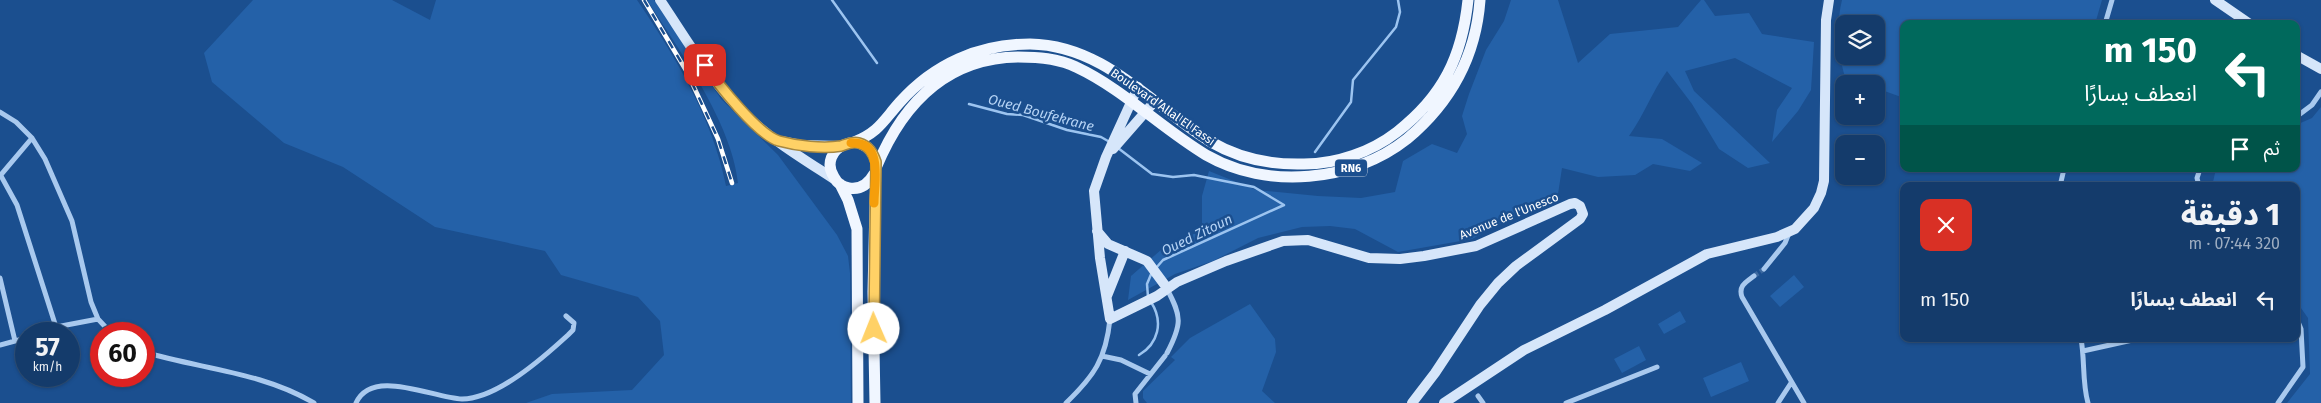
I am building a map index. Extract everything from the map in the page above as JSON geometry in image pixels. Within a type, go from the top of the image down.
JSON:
[{"type":"main road","points":[[660,0],[724,90],[749,118],[777,141],[837,181],[853,188],[866,185],[875,171]]},
{"type":"main road","name":"Boulevard Allal El Fassi","points":[[854,142],[876,132],[899,103],[936,70],[956,58],[990,48],[1031,44],[1080,53],[1138,87],[1211,142],[1239,155],[1262,162],[1320,164],[1348,158],[1392,136],[1414,119],[1454,75],[1465,31],[1468,0]]},
{"type":"main road","name":"Boulevard Allal El Fassi","points":[[875,403],[873,292],[875,171],[887,141],[908,110],[935,84],[960,69],[1011,57],[1059,60],[1094,77],[1208,156],[1248,171],[1277,176],[1311,177],[1357,166],[1399,145],[1416,131],[1435,111],[1454,75],[1471,50],[1480,0]]},
{"type":"main road","points":[[1444,403],[1475,391],[1534,345],[1605,310],[1707,254],[1790,232],[1799,226],[1811,213],[1821,193],[1824,181],[1826,20],[1830,0]]},
{"type":"main road","points":[[2215,0],[2244,20]]},
{"type":"main road","points":[[2300,57],[2321,69]]},
{"type":"main road","points":[[1110,319],[1097,232],[1094,191],[1106,157],[1138,87]]},
{"type":"main road","points":[[1106,157],[1155,101]]},
{"type":"main road","points":[[777,141],[802,145],[841,146]]},
{"type":"main road","name":"RN6","points":[[841,146],[854,142],[861,144],[871,151],[876,162],[875,171]]},
{"type":"main road","points":[[841,146],[836,150],[830,161],[837,181],[848,200],[857,229],[858,403]]},
{"type":"main road","name":"Avenue de l'Unesco","points":[[1110,319],[1157,296],[1167,288],[1226,261],[1283,241],[1308,240],[1369,258],[1400,259],[1476,246],[1572,203],[1580,206],[1583,214],[1580,219],[1516,266],[1489,293],[1435,373],[1412,403]]},
{"type":"main road","points":[[1097,232],[1108,244],[1148,261],[1167,288]]},
{"type":"main road","points":[[1107,296],[1125,251]]},
{"type":"street","points":[[2106,20],[2112,0]]},
{"type":"street","points":[[2300,114],[2312,105],[2321,92]]},
{"type":"street","points":[[0,112],[16,122],[32,138],[45,159],[72,221],[91,302],[101,322]]},
{"type":"street","points":[[32,138],[0,176],[17,205],[54,322]]},
{"type":"street","points":[[1764,269],[1785,244],[1790,232]]},
{"type":"street","points":[[1754,276],[1744,283],[1741,294],[1804,403]]},
{"type":"street","points":[[0,278],[15,342],[0,346]]},
{"type":"street","points":[[1136,403],[1135,394],[1166,355],[1177,335],[1179,315],[1167,288]]},
{"type":"street","points":[[356,403],[370,388],[388,385],[461,399],[484,395],[531,366],[568,335],[574,327],[572,320],[566,316]]},
{"type":"street","points":[[80,322],[98,319]]},
{"type":"street","points":[[1066,403],[1091,377],[1102,356],[1108,338],[1110,319]]},
{"type":"street","points":[[2278,403],[2303,367],[2300,327]]},
{"type":"street","points":[[2082,342],[2088,403]]},
{"type":"street","points":[[2083,351],[2113,342]]},
{"type":"street","points":[[155,355],[266,381],[298,393],[314,403]]},
{"type":"street","points":[[1102,356],[1121,360],[1150,374]]},
{"type":"street","points":[[1566,403],[1657,367]]},
{"type":"street","points":[[1778,403],[1791,383]]},
{"type":"street","points":[[1475,391],[1483,403]]},
{"type":"street","points":[[2084,403],[2086,394]]},
{"type":"shaded area","points":[[253,0],[392,0],[430,20],[436,0],[637,0],[665,43],[691,89],[712,137],[726,186],[738,183],[734,160],[715,112],[688,64],[647,0],[654,0],[721,99],[778,155],[837,235],[848,256],[850,273],[851,403],[526,403],[552,394],[632,390],[664,355],[660,321],[638,297],[561,275],[545,251],[435,227],[343,167],[284,143],[212,82],[204,53]]},
{"type":"shaded area","points":[[1511,0],[1558,0],[1578,63],[1610,34],[1678,27],[1701,0],[1704,0],[1715,16],[1749,13],[1762,34],[1814,42],[1811,90],[1798,111],[1772,142],[1777,110],[1792,88],[1735,58],[1685,71],[1694,91],[1770,163],[1748,168],[1719,149],[1692,104],[1667,71],[1629,136],[1662,139],[1702,163],[1690,171],[1653,164],[1635,175],[1598,177],[1562,168],[1558,194],[1472,239],[1398,252],[1355,229],[1330,226],[1302,227],[1258,238],[1213,261],[1175,274],[1128,300],[1131,276],[1162,249],[1202,230],[1202,196],[1209,171],[1256,190],[1361,198],[1395,192],[1403,161],[1432,144],[1457,153],[1467,134],[1462,116],[1469,94],[1486,50],[1504,21]]},
{"type":"shaded area","points":[[1842,0],[2102,0],[2096,20],[1900,20],[1900,97],[1885,91],[1885,75],[1845,75],[1842,65],[1885,65],[1885,15],[1839,15]]},
{"type":"shaded area","points":[[2321,107],[2321,403],[2287,403],[2310,374],[2308,318],[2300,307],[2300,182],[2213,182],[2215,172],[2300,172],[2300,123],[2312,118]]},
{"type":"shaded area","points":[[1794,275],[1804,287],[1780,307],[1770,296]]},
{"type":"shaded area","points":[[1250,304],[1275,339],[1276,352],[1262,391],[1275,403],[1147,403],[1143,398],[1143,391],[1175,360],[1171,357],[1190,338]]},
{"type":"shaded area","points":[[1680,311],[1686,322],[1664,334],[1658,324]]},
{"type":"shaded area","points":[[1639,346],[1646,360],[1622,373],[1614,359]]},
{"type":"shaded area","points":[[1741,362],[1749,381],[1711,397],[1703,378]]},
{"type":"waterway","name":"Oued Boufekrane","points":[[832,0],[877,63]]},
{"type":"waterway","points":[[1315,152],[1351,102],[1353,80],[1396,27],[1400,12],[1398,0]]},
{"type":"waterway","name":"Oued Boufekrane","points":[[969,104],[1007,114],[1023,115],[1067,130],[1101,137],[1108,141]]},
{"type":"waterway","name":"Oued Boufekrane","points":[[1118,148],[1152,174],[1173,177],[1194,175],[1254,187],[1284,205]]},
{"type":"waterway","name":"Oued Zitoun","points":[[1156,268],[1163,260],[1284,205]]},
{"type":"waterway","name":"Oued Zitoun","points":[[1148,297],[1147,284],[1152,272]]},
{"type":"waterway","name":"Oued Zitoun","points":[[1139,355],[1151,345],[1157,332],[1157,317],[1151,302]]},
{"type":"tunnel","points":[[1754,276],[1764,269]]},
{"type":"railway","points":[[644,0],[687,72],[718,139],[732,183]]},
{"type":"slow traffic","points":[[851,143],[854,142],[866,146],[874,156],[876,168],[874,174],[874,203]]},
{"type":"route","points":[[705,65],[749,118],[777,141],[823,146],[841,146],[854,142],[866,146],[871,151],[876,162],[874,174],[874,329]]}]
